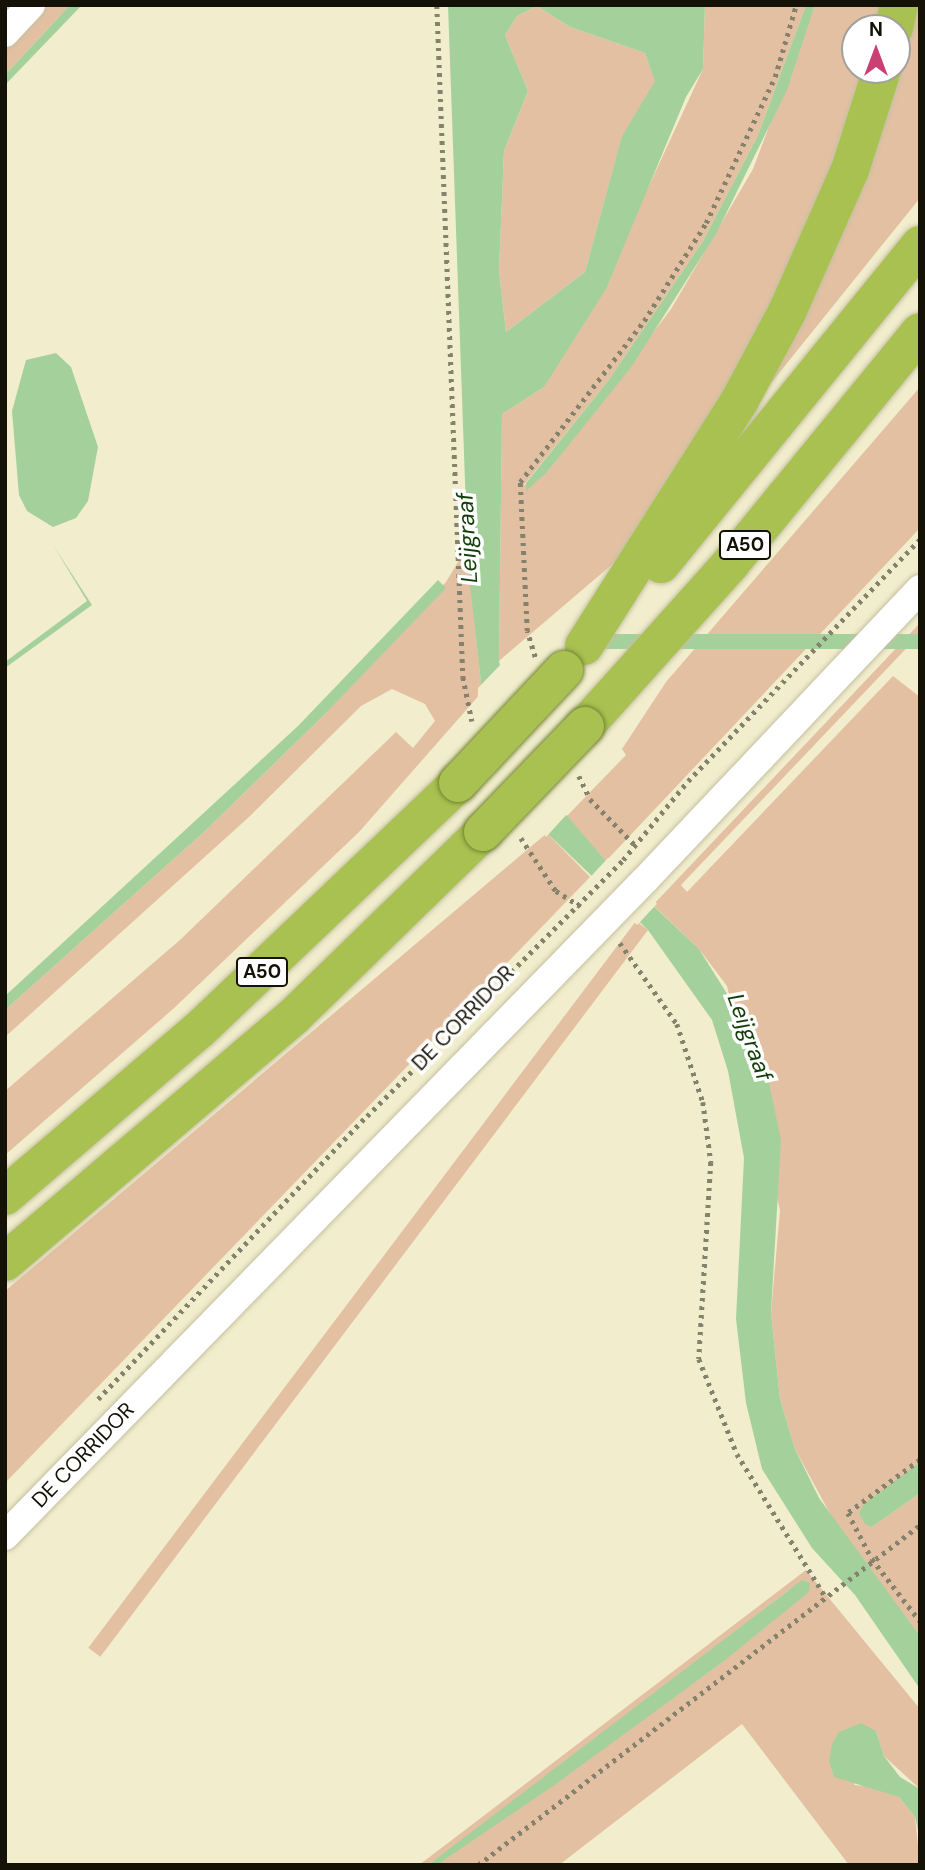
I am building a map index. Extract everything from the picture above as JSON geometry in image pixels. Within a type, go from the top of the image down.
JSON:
[{"type":"highway","name":"A50","points":[[562,661],[740,400],[787,312],[850,170],[878,84]]},
{"type":"highway","name":"A50","points":[[5,1196],[199,1030],[458,783],[562,661],[769,436],[920,245]]},
{"type":"highway","name":"A50","points":[[5,1262],[294,1016],[500,832],[585,726],[731,563],[913,345]]},
{"type":"street","points":[[5,33],[31,5]]},
{"type":"street","name":"DE CORRIDOR","points":[[5,1536],[644,881],[920,589]]},
{"type":"path","points":[[437,5],[463,677],[474,731]]},
{"type":"path","points":[[562,661],[527,631],[520,482],[637,331],[706,223],[775,77],[796,5]]},
{"type":"path","name":"DE CORRIDOR","points":[[96,1401],[367,1116],[623,860],[688,781],[920,539]]},
{"type":"path","points":[[573,764],[590,799],[635,845]]},
{"type":"path","points":[[500,832],[542,875],[578,905],[606,919],[677,1024],[703,1102],[711,1162],[699,1359],[737,1454],[825,1596]]},
{"type":"path","points":[[920,1460],[848,1513],[872,1559],[920,1621]]},
{"type":"path","points":[[478,1865],[834,1588],[920,1525]]},
{"type":"shaded area","points":[[40,5],[70,5],[5,75],[5,43]]},
{"type":"shaded area","points":[[705,5],[806,5],[758,135],[703,241],[608,381],[523,486],[548,471],[671,309],[753,169],[815,5],[889,5],[887,14],[841,14],[841,84],[866,84],[770,326],[622,556],[499,661],[502,414],[544,387],[647,190],[703,69]]},
{"type":"shaded area","points":[[907,5],[920,5],[920,198],[742,419],[891,84],[911,84],[911,14],[906,14]]},
{"type":"shaded area","points":[[537,6],[570,27],[645,53],[656,81],[622,137],[585,272],[506,332],[499,271],[504,151],[528,91],[505,35],[517,16]]},
{"type":"shaded area","points":[[920,387],[920,528],[606,861],[566,817],[626,755],[622,749],[666,682]]},
{"type":"shaded area","points":[[467,547],[482,692],[359,832],[173,1009],[5,1155],[5,1091],[181,939],[396,732],[413,748],[435,721],[425,704],[392,689],[361,706],[249,817],[5,1037],[5,1010],[205,831],[324,715],[446,582]]},
{"type":"shaded area","points":[[920,623],[920,634],[681,885],[687,892],[893,676],[920,697],[920,1462],[859,1514],[872,1527],[920,1493],[920,1636],[834,1521],[795,1449],[780,1399],[771,1313],[780,1210],[727,986],[699,949],[653,905]]},
{"type":"shaded area","points":[[547,833],[590,877],[5,1483],[5,1291]]},
{"type":"shaded area","points":[[636,921],[648,930],[100,1657],[88,1648]]},
{"type":"shaded area","points":[[806,1570],[920,1709],[920,1789],[884,1756],[876,1731],[854,1785],[878,1787],[899,1797],[915,1817],[920,1865],[849,1865],[742,1724],[559,1865],[437,1865],[720,1664],[790,1589],[561,1767],[428,1865],[419,1865]]},
{"type":"water","points":[[70,5],[82,5],[5,85],[5,75]]},
{"type":"water","name":"Leijgraaf","points":[[448,5],[705,5],[703,69],[686,97],[606,289],[544,387],[502,414],[499,661],[518,743],[544,789],[606,861],[699,949],[749,1029],[767,1073],[781,1140],[771,1313],[780,1399],[795,1449],[819,1498],[920,1636],[920,1689],[855,1595],[812,1548],[762,1469],[746,1403],[736,1319],[744,1158],[728,1071],[712,1020],[648,930],[547,833],[482,692],[468,566]],"holes":[[[537,6],[570,27],[645,53],[655,81],[622,136],[585,272],[506,332],[499,271],[504,151],[528,91],[505,35],[517,16]]]},
{"type":"water","points":[[806,5],[815,5],[787,90],[716,234],[632,366],[548,471],[526,491],[526,483],[608,381],[703,241],[758,135]]},
{"type":"water","points":[[56,353],[71,367],[98,447],[88,501],[76,518],[53,527],[27,511],[19,495],[12,411],[26,360]]},
{"type":"water","points":[[53,545],[92,605],[5,668],[5,662],[87,601]]},
{"type":"water","points":[[438,580],[446,588],[324,715],[205,831],[5,1010],[5,996],[298,726]]},
{"type":"water","points":[[573,634],[920,634],[920,649],[573,649]]},
{"type":"water","points":[[920,1462],[920,1493],[872,1527],[865,1524],[859,1514],[863,1505]]},
{"type":"water","points":[[802,1580],[810,1583],[809,1592],[720,1664],[556,1784],[437,1865],[428,1865]]},
{"type":"water","points":[[861,1723],[876,1731],[884,1756],[900,1777],[920,1789],[920,1839],[915,1817],[899,1797],[834,1777],[829,1761],[832,1744],[839,1732]]},
{"type":"pier","points":[[503,662],[526,755],[568,813],[546,837],[494,765],[477,716],[478,688]]},
{"type":"pier","points":[[608,858],[657,904],[637,925],[588,879]]}]
